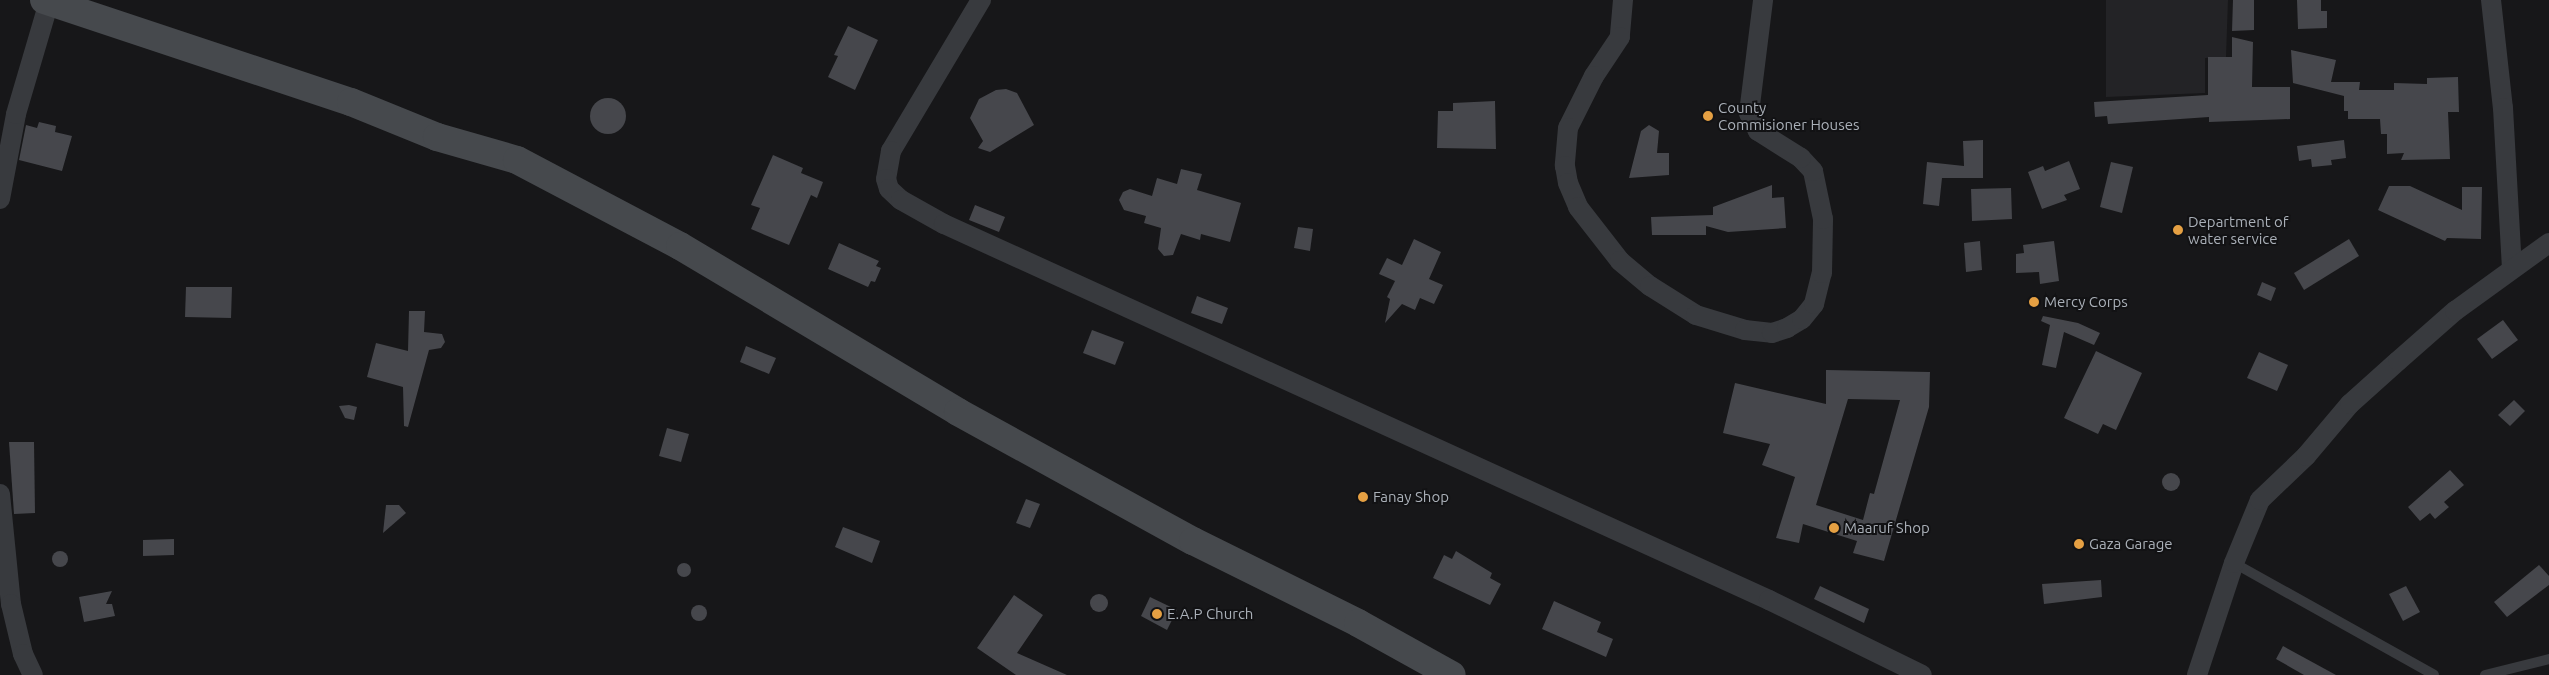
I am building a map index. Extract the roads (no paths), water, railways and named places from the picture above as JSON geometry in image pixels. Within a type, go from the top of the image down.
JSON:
[{"type":"street","points":[[981,0],[891,152],[886,179],[890,189],[901,200],[954,228],[1769,600],[1922,675]]},
{"type":"street","points":[[1623,0],[1620,37],[1594,76],[1568,128],[1565,166],[1568,184],[1578,207],[1620,262],[1650,286],[1696,315],[1745,330],[1772,333],[1787,328],[1802,319],[1814,304],[1822,273],[1823,238],[1819,190],[1813,172],[1801,158],[1758,130],[1748,113],[1763,0]]},
{"type":"street","points":[[2491,0],[2503,108],[2512,269]]},
{"type":"street","points":[[0,199],[16,114],[47,1],[351,102],[437,138],[518,160],[680,246],[975,421],[1193,541],[1358,623],[1452,675]]},
{"type":"street","points":[[2197,675],[2234,563],[2260,500],[2306,456],[2350,404],[2456,311],[2549,243]]},
{"type":"street","points":[[0,494],[11,604],[23,654],[33,675]]},
{"type":"lane","points":[[2234,563],[2434,675]]},
{"type":"lane","points":[[2485,675],[2549,659]]},
{"type":"place","name":"County Commisioner Houses","points":[[1708,116]]},
{"type":"place","name":"Department of water service","points":[[2178,230]]},
{"type":"place","name":"Mercy Corps","points":[[2034,302]]},
{"type":"place","name":"Fanay Shop","points":[[1363,497]]},
{"type":"place","name":"Maaruf Shop","points":[[1834,528]]},
{"type":"place","name":"Gaza Garage","points":[[2079,544]]},
{"type":"place","name":"E.A.P Church","points":[[1157,614]]}]
